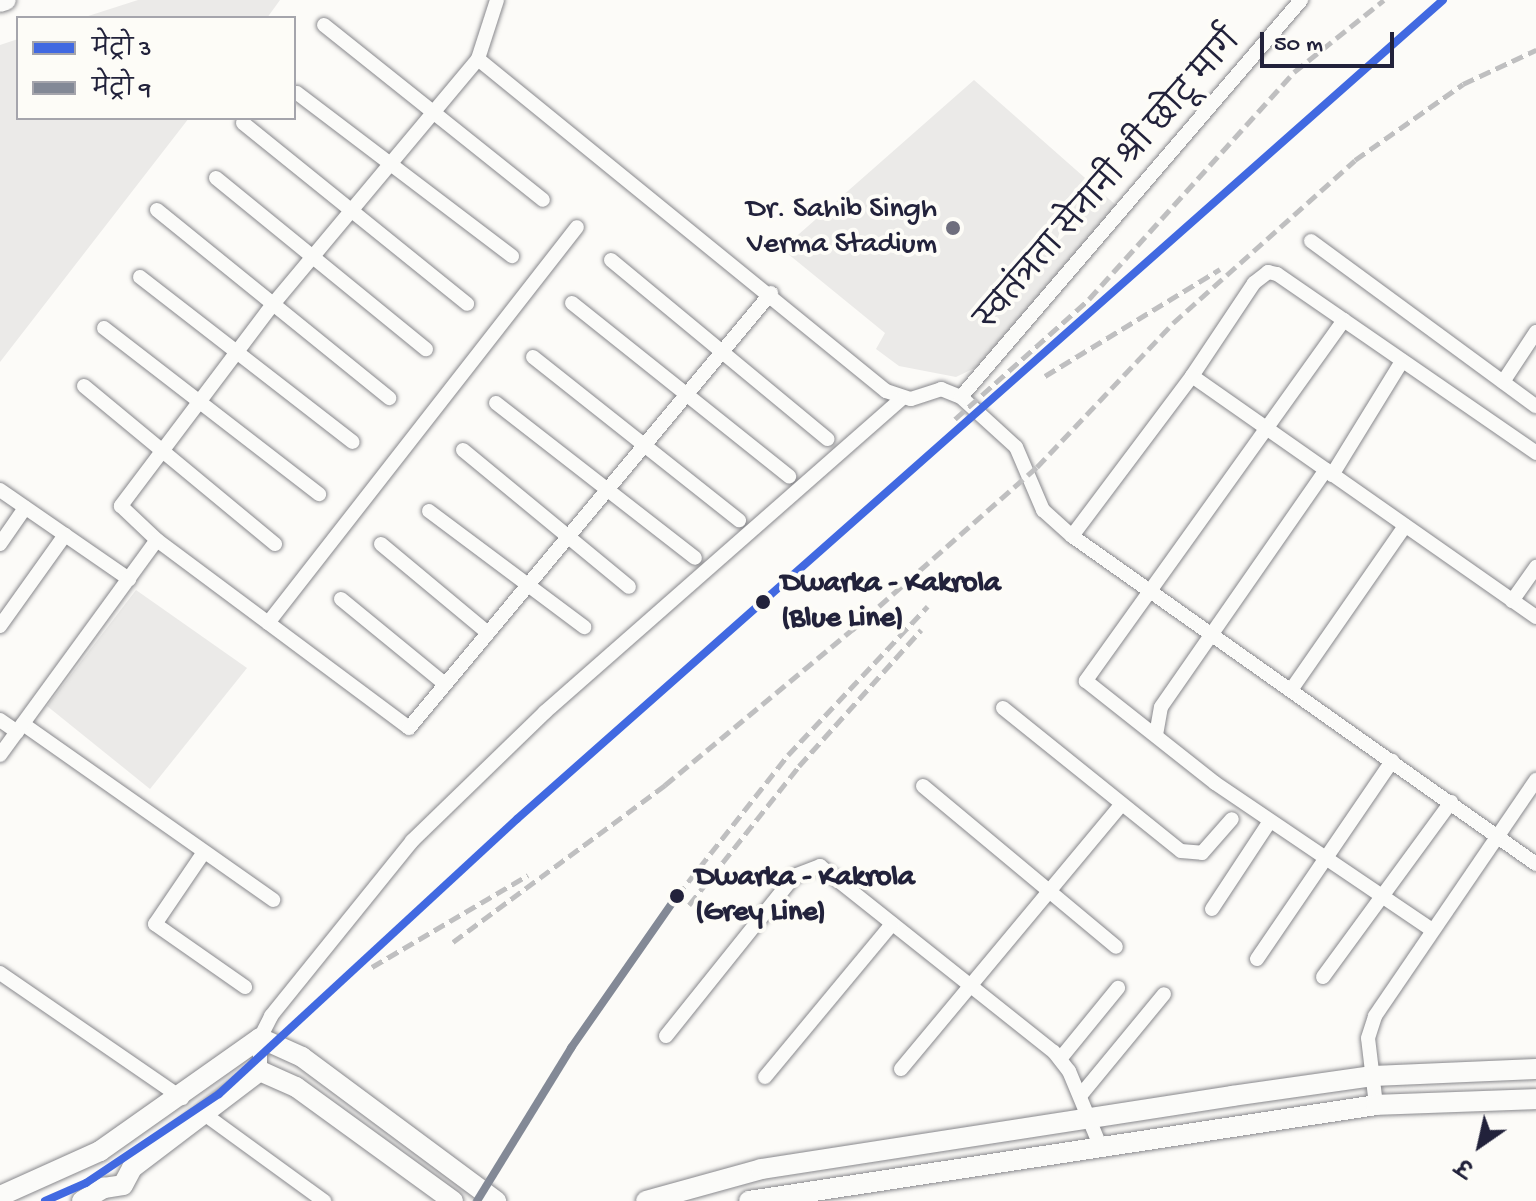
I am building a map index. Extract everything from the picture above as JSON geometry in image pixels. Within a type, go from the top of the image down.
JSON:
[{"type":"street","points":[[0,2],[6,0]]},
{"type":"street","points":[[497,0],[478,59],[273,304],[121,506],[157,540],[409,728],[771,293]]},
{"type":"street","name":"स्वतंत्रता सेनानी श्री छोटू मार्ग","points":[[961,397],[1301,0]]},
{"type":"street","points":[[324,25],[432,115],[543,200]]},
{"type":"street","points":[[478,59],[903,398]]},
{"type":"street","points":[[297,93],[512,256]]},
{"type":"street","points":[[243,123],[467,304]]},
{"type":"street","points":[[216,178],[426,349]]},
{"type":"street","points":[[157,210],[389,398]]},
{"type":"street","points":[[268,623],[577,227]]},
{"type":"street","points":[[1311,241],[1536,406]]},
{"type":"street","points":[[611,260],[827,439]]},
{"type":"street","points":[[1072,536],[1268,272],[1344,320],[1536,453]]},
{"type":"street","points":[[140,277],[234,353],[353,442]]},
{"type":"street","points":[[572,303],[789,476]]},
{"type":"street","points":[[1344,320],[1150,592],[1121,623],[1086,681],[1270,821],[1432,930]]},
{"type":"street","points":[[104,328],[319,494]]},
{"type":"street","points":[[1503,382],[1536,332]]},
{"type":"street","points":[[533,357],[647,443],[739,520]]},
{"type":"street","points":[[1156,735],[1161,707],[1329,473],[1402,361]]},
{"type":"street","points":[[1192,376],[1536,617]]},
{"type":"street","points":[[84,386],[166,450],[275,544]]},
{"type":"street","points":[[82,1201],[104,1188],[123,1185],[132,1168],[207,1116],[260,1071],[260,1038],[348,916],[412,841],[545,712],[903,398],[941,389],[961,397],[1016,447],[1043,510],[1072,536],[1498,834],[1536,864]]},
{"type":"street","points":[[496,403],[695,558]]},
{"type":"street","points":[[463,450],[629,587]]},
{"type":"street","points":[[0,490],[129,579]]},
{"type":"street","points":[[0,544],[25,508]]},
{"type":"street","points":[[429,511],[526,588],[584,627]]},
{"type":"street","points":[[1291,690],[1405,526]]},
{"type":"street","points":[[0,626],[65,535]]},
{"type":"street","points":[[0,755],[157,540]]},
{"type":"street","points":[[381,544],[488,633]]},
{"type":"street","points":[[1512,601],[1536,567]]},
{"type":"street","points":[[341,599],[445,684]]},
{"type":"street","points":[[1003,708],[1121,805],[1192,855],[1215,842],[1232,819]]},
{"type":"street","points":[[0,720],[20,728],[273,900]]},
{"type":"street","points":[[1257,959],[1392,761]]},
{"type":"street","points":[[1376,1105],[1368,1038],[1375,1016],[1536,780]]},
{"type":"street","points":[[923,786],[1116,947]]},
{"type":"street","points":[[1522,800],[1536,809]]},
{"type":"street","points":[[1323,977],[1451,802]]},
{"type":"street","points":[[901,1069],[1121,805]]},
{"type":"street","points":[[1212,909],[1270,821]]},
{"type":"street","points":[[204,852],[155,924],[245,987]]},
{"type":"street","points":[[666,1036],[794,876],[810,865],[820,866],[1060,1059],[1090,1117],[1101,1148]]},
{"type":"street","points":[[765,1077],[892,924]]},
{"type":"street","points":[[0,975],[182,1098]]},
{"type":"street","points":[[1060,1059],[1118,988]]},
{"type":"street","points":[[1080,1096],[1164,994]]},
{"type":"street","points":[[0,1196],[100,1151],[182,1098],[250,1040],[260,1038],[302,1057],[496,1201]]},
{"type":"street","points":[[646,1201],[761,1169],[1090,1117],[1373,1076],[1536,1069]]},
{"type":"street","points":[[260,1071],[296,1087],[453,1201]]},
{"type":"street","points":[[749,1201],[1376,1105],[1536,1099]]},
{"type":"street","points":[[207,1116],[324,1201]]},
{"type":"street","points":[[408,1169],[424,1147]]},
{"type":"shaded area","points":[[138,0],[280,0],[268,16],[88,16]]},
{"type":"shaded area","points":[[16,40],[16,120],[187,120],[0,362],[0,45]]},
{"type":"shaded area","name":"Dr. Sahib Singh Verma Stadium","points":[[974,80],[1118,207],[979,366],[956,377],[899,366],[876,349],[885,333],[782,249]]},
{"type":"shaded area","points":[[136,590],[247,668],[150,789],[47,706]]},
{"type":"railway","points":[[955,419],[1089,299],[1294,72],[1384,0]]},
{"type":"railway","points":[[453,942],[665,785],[852,630],[1037,467],[1173,323],[1355,160],[1463,84],[1536,50]]},
{"type":"railway","points":[[1045,376],[1220,269]]},
{"type":"railway","points":[[677,896],[788,755],[928,606]]},
{"type":"railway","points":[[689,905],[799,766],[921,630]]},
{"type":"railway","points":[[372,967],[528,875]]},
{"type":"metro line","name":"3","points":[[45,1201],[86,1183],[219,1094],[517,819],[1443,0]]},
{"type":"metro line","name":"9","points":[[477,1201],[571,1048],[677,896]]},
{"type":"place","name":"Dr. Sahib Singh Verma Stadium","points":[[953,228]]},
{"type":"place","name":"Dwarka - Kakrola (Blue Line)","points":[[763,602]]},
{"type":"place","name":"Dwarka - Kakrola (Grey Line)","points":[[677,896]]}]
